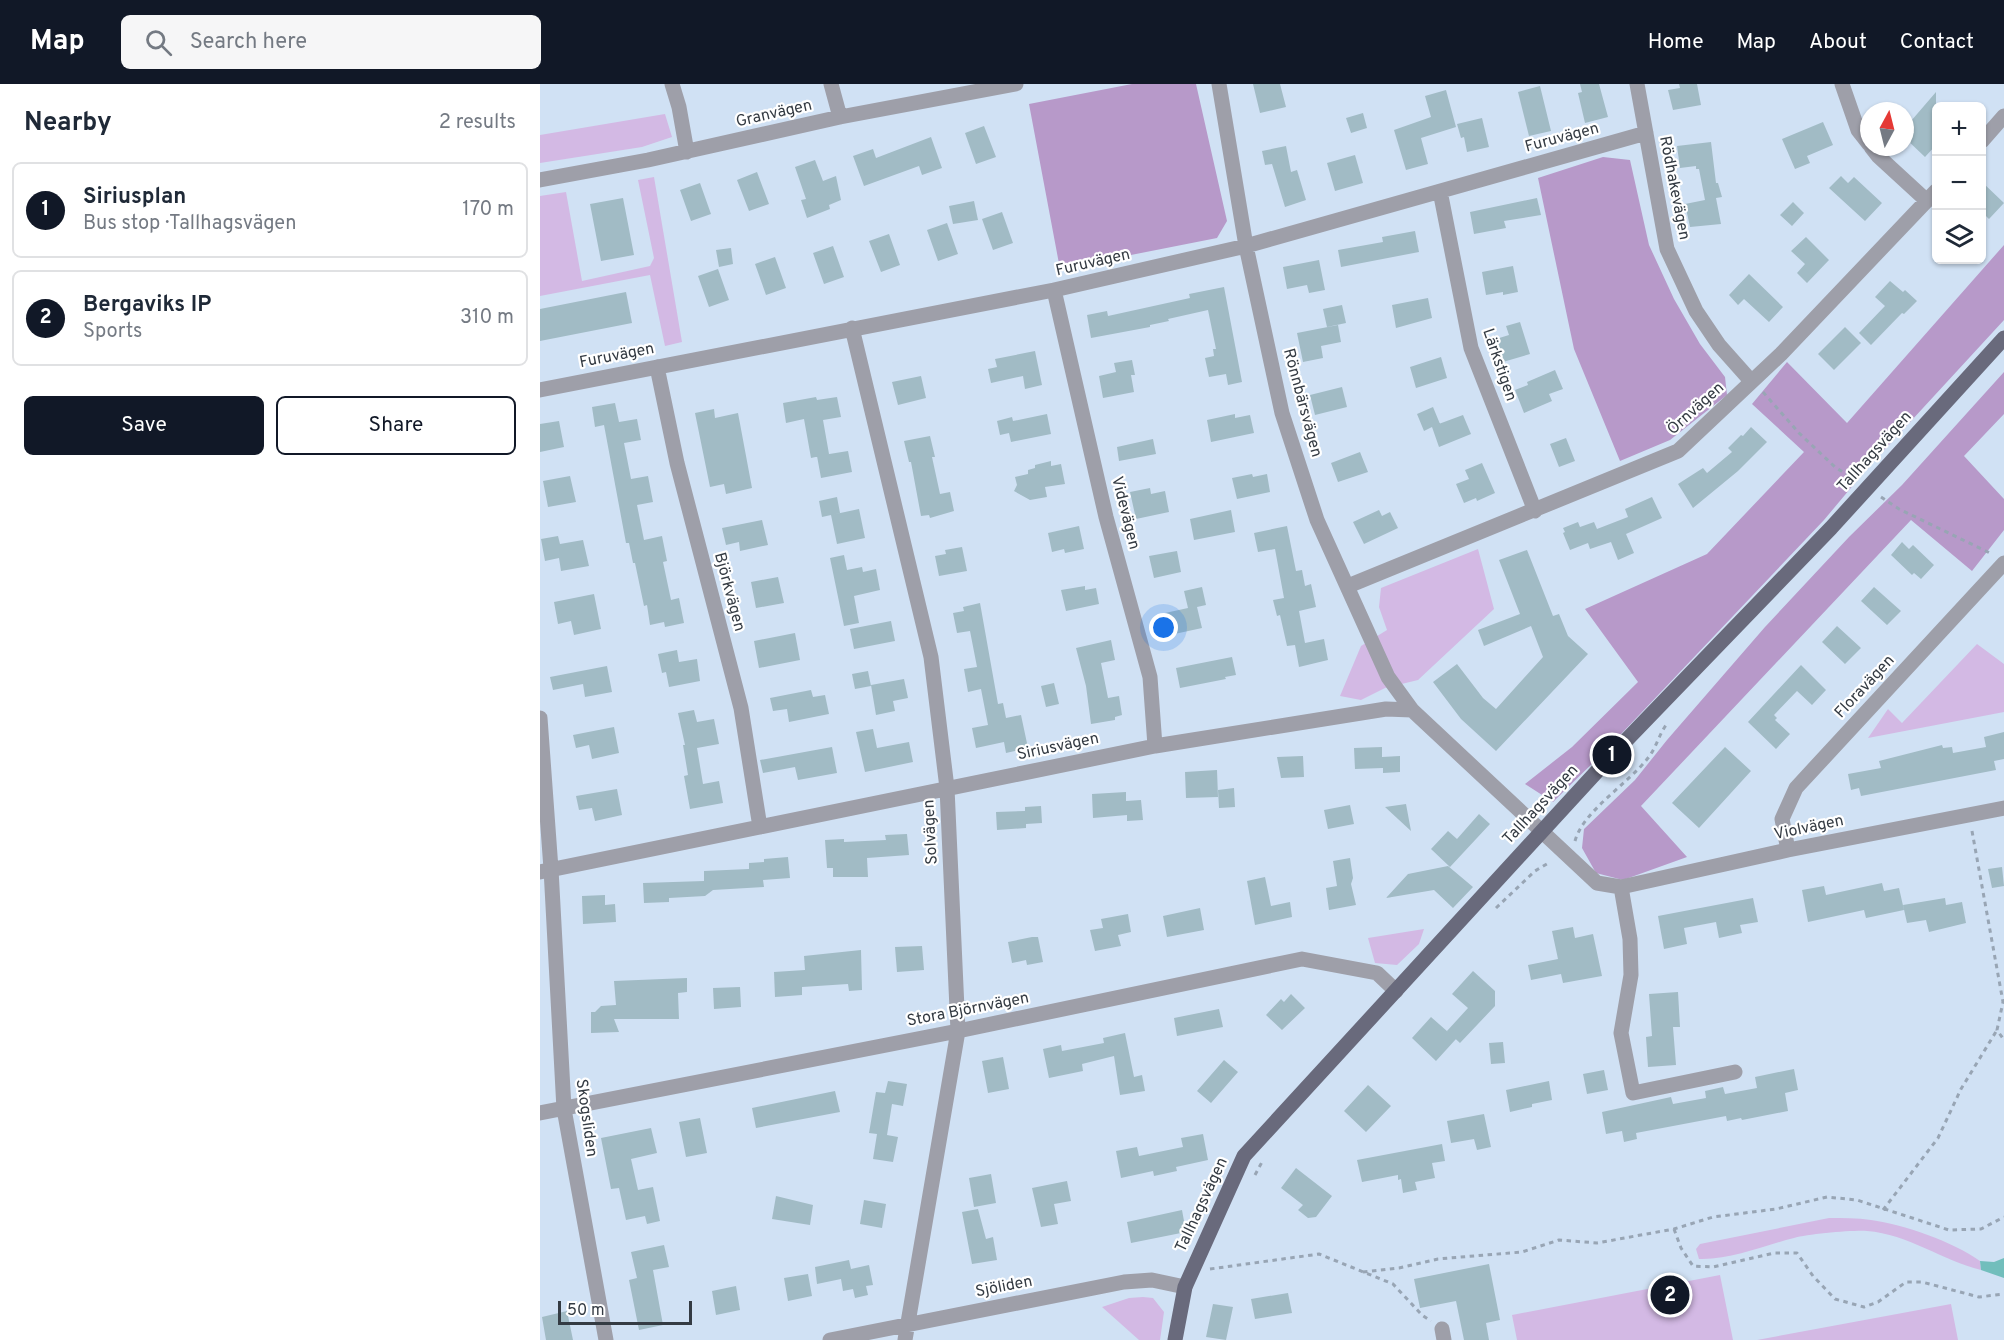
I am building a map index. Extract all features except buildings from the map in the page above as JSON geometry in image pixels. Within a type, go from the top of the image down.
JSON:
[{"type":"main road","name":"Tallhagsvägen","points":[[1175,1340],[1185,1287],[1244,1156],[1612,755],[1831,528],[2004,338]]},
{"type":"street","points":[[672,84],[679,107],[687,152]]},
{"type":"street","points":[[831,84],[840,117]]},
{"type":"street","name":"Granvägen","points":[[540,180],[687,152],[840,117],[1016,84]]},
{"type":"street","name":"Rönnbärsvägen","points":[[1219,84],[1246,246],[1282,413],[1317,520],[1388,677],[1412,710]]},
{"type":"street","name":"Rödhakevägen","points":[[1637,84],[1667,249],[1696,311],[1719,345],[1751,381]]},
{"type":"street","points":[[1842,84],[1860,132]]},
{"type":"street","points":[[1986,136],[2004,116]]},
{"type":"street","name":"Furuvägen","points":[[540,390],[1054,290],[1246,246],[1646,133]]},
{"type":"street","points":[[1878,156],[1932,196]]},
{"type":"street","name":"Lärkstigen","points":[[1440,190],[1471,348],[1535,511]]},
{"type":"street","name":"Örnvägen","points":[[1348,586],[1678,451],[1781,354],[1932,196]]},
{"type":"street","name":"Videvägen","points":[[1054,290],[1106,517],[1150,677],[1155,746]]},
{"type":"street","name":"Solvägen","points":[[852,328],[931,657],[947,788],[958,1031],[905,1340]]},
{"type":"street","name":"Björkvägen","points":[[657,367],[677,463],[741,708],[760,828]]},
{"type":"street","name":"Floravägen","points":[[1788,850],[1782,819],[1796,788],[2004,563]]},
{"type":"street","name":"Siriusvägen","points":[[545,870],[1155,746],[1386,709],[1412,710]]},
{"type":"street","points":[[1412,710],[1542,831]]},
{"type":"street","name":"Skogsliden","points":[[540,718],[545,870],[564,1108],[606,1340]]},
{"type":"street","name":"Violvägen","points":[[1542,831],[1597,883],[1621,887],[1788,850],[2004,808]]},
{"type":"street","points":[[1621,887],[1630,939],[1631,975],[1621,1033],[1632,1093],[1736,1072]]},
{"type":"street","name":"Stora Björnvägen","points":[[540,1113],[958,1031],[1302,959],[1377,973],[1396,991]]},
{"type":"street","name":"Sjöliden","points":[[830,1340],[1124,1282],[1152,1280],[1185,1287]]},
{"type":"path","points":[[1489,915],[1535,871],[1564,853],[1575,842],[1579,829],[1588,816],[1650,756]]},
{"type":"path","points":[[1882,1210],[1938,1138],[1961,1089],[1997,1029],[2003,1002],[1994,943],[1968,815]]},
{"type":"path","points":[[1997,1029],[2004,1040]]},
{"type":"path","points":[[1252,1180],[1263,1160]]},
{"type":"path","points":[[1363,1272],[1400,1268],[1438,1259],[1522,1252],[1559,1240],[1597,1243],[1674,1229],[1713,1217],[1776,1209],[1827,1197],[1857,1200],[1949,1230],[1981,1229],[2004,1217]]},
{"type":"path","points":[[1674,1229],[1681,1248],[1694,1266],[1713,1267],[1774,1253],[1797,1253],[1813,1276],[1834,1299],[1864,1307],[1878,1302],[1906,1282],[1922,1282],[1980,1297],[2004,1294]]},
{"type":"path","points":[[1192,1270],[1320,1254],[1394,1284],[1443,1334]]},
{"type":"path","points":[[1207,1279],[1214,1259]]},
{"type":"shaded area","points":[[1132,84],[1196,84],[1227,221],[1217,238],[1060,269],[1029,104]]},
{"type":"shaded area","points":[[665,114],[672,137],[642,147],[540,163],[540,135]]},
{"type":"shaded area","points":[[1603,157],[1630,160],[1649,245],[1674,299],[1700,344],[1725,377],[1727,395],[1670,440],[1620,461],[1574,349],[1538,178]]},
{"type":"shaded area","points":[[654,177],[682,342],[665,346],[650,275],[540,296],[540,196],[566,192],[582,281],[650,266],[654,258],[638,180]]},
{"type":"shaded area","points":[[2004,245],[2004,320],[1865,471],[1824,520],[1604,752],[1553,802],[1525,784],[1572,747],[1638,682],[1585,609],[1707,554],[1804,452],[1752,404],[1787,362],[1847,423]]},
{"type":"shaded area","points":[[2004,372],[2004,414],[1964,456],[2004,499],[2004,530],[1972,571],[1911,520],[1641,806],[1687,857],[1623,880],[1596,873],[1582,848],[1584,829],[1635,780],[1765,627],[1849,537],[1902,485]]},
{"type":"shaded area","points":[[1478,549],[1494,609],[1418,680],[1385,688],[1361,700],[1340,696],[1361,646],[1387,630],[1379,607],[1381,588]]},
{"type":"shaded area","points":[[1977,644],[2004,664],[2004,712],[1868,738],[1888,709],[1902,723]]},
{"type":"shaded area","points":[[1424,929],[1419,944],[1397,965],[1375,963],[1368,938]]},
{"type":"shaded area","points":[[1829,1218],[1871,1220],[1913,1230],[1969,1254],[1980,1261],[1981,1270],[1953,1261],[1897,1237],[1867,1231],[1801,1237],[1735,1255],[1711,1259],[1699,1259],[1696,1249],[1700,1244]]},
{"type":"shaded area","points":[[2004,1258],[2004,1278],[1981,1270],[1980,1261],[1994,1262]]},
{"type":"shaded area","points":[[1720,1275],[1733,1340],[1517,1340],[1512,1315]]},
{"type":"shaded area","points":[[1129,1298],[1153,1298],[1164,1312],[1160,1340],[1139,1340],[1102,1307]]},
{"type":"shaded area","points":[[1951,1304],[1958,1340],[1757,1340]]},
{"type":"place","name":"Siriusplan","points":[[1612,755]]},
{"type":"place","name":"Bergaviks IP","points":[[1670,1295]]}]
